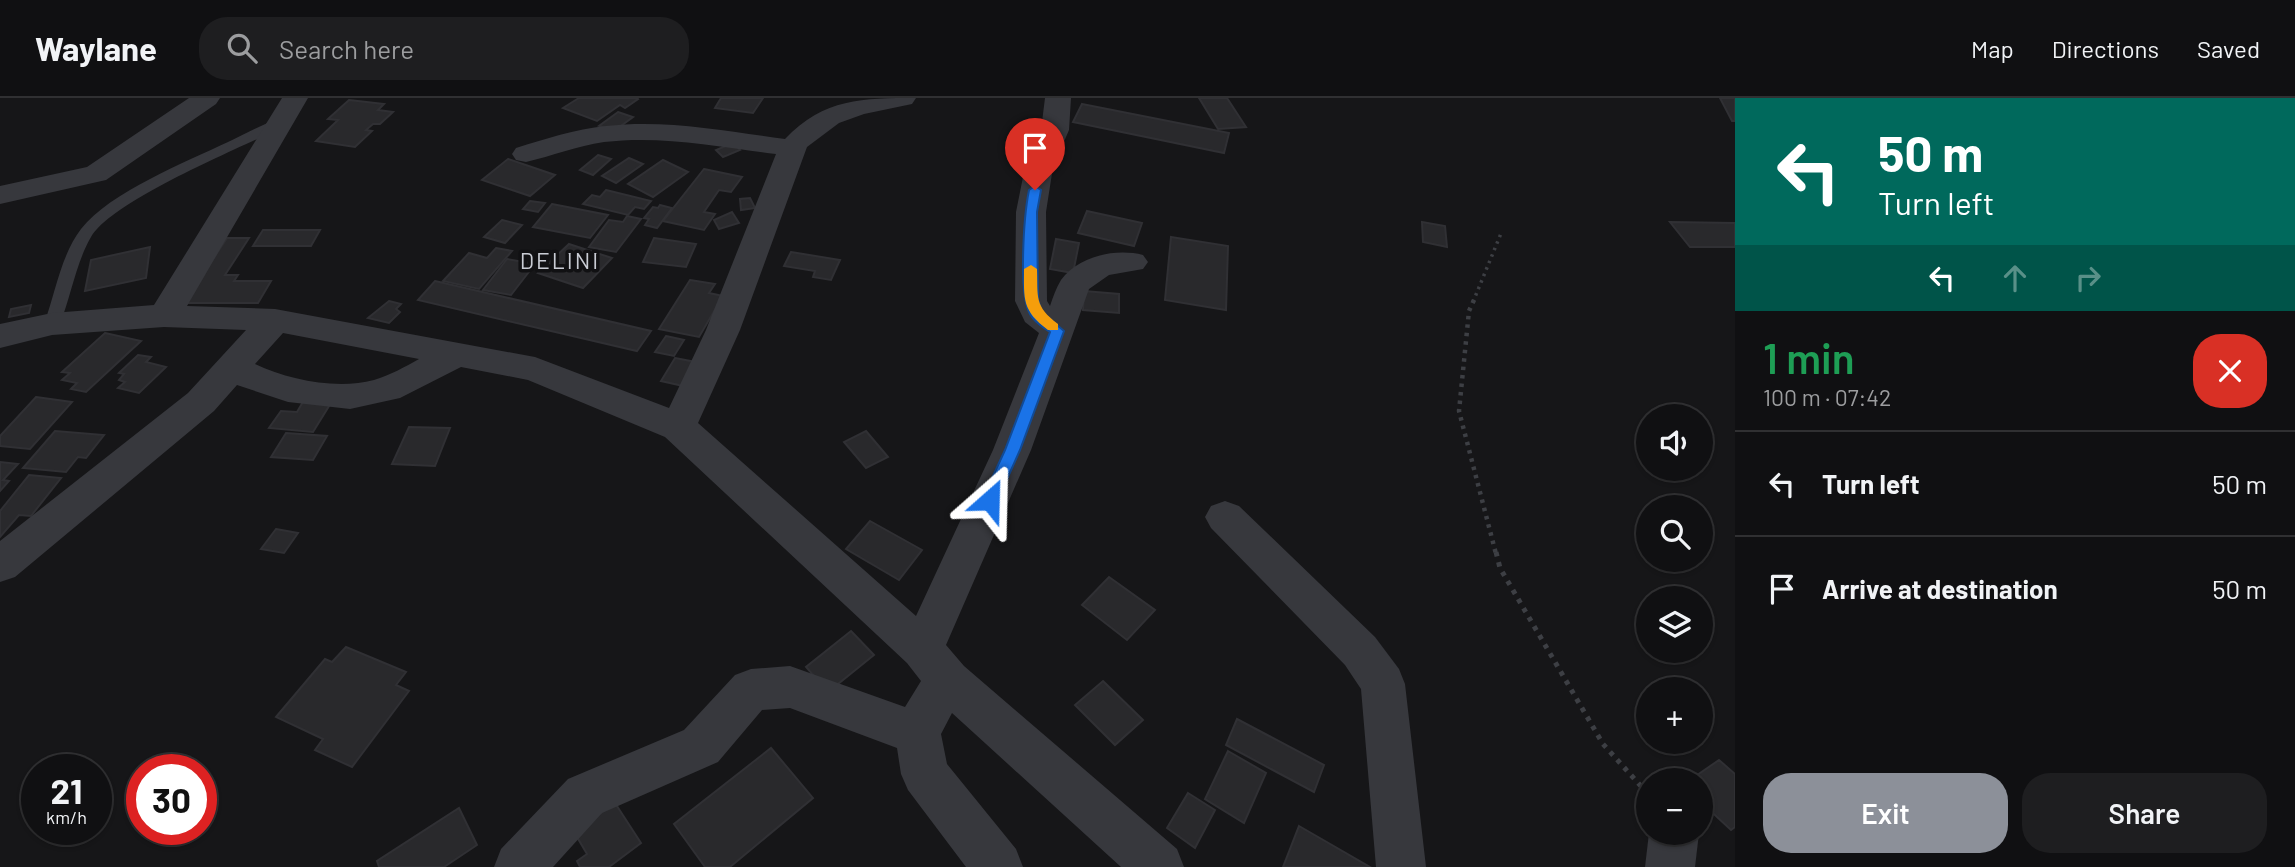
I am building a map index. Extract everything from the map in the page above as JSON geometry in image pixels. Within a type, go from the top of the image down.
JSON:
[{"type":"street","points":[[0,195],[96,174],[206,98]]},
{"type":"street","points":[[678,427],[723,330],[792,148],[806,129],[815,108],[850,107],[903,98]]},
{"type":"street","points":[[1058,98],[1055,130],[1039,167],[1031,212],[1031,300],[1037,314],[1058,331]]},
{"type":"street","points":[[164,316],[288,110]]},
{"type":"street","points":[[526,154],[581,138],[616,133],[660,133],[792,148]]},
{"type":"street","points":[[998,867],[925,774],[918,734],[935,664],[1074,285],[1086,272],[1105,264],[1132,262]]},
{"type":"street","points":[[0,336],[52,324],[164,316],[275,320],[535,369],[678,427],[1159,867]]},
{"type":"street","points":[[0,565],[201,402],[275,320]]},
{"type":"street","points":[[233,368],[249,377],[294,391],[348,396],[385,390],[460,353]]},
{"type":"street","points":[[1225,517],[1360,651],[1383,684],[1401,867]]},
{"type":"street","points":[[519,867],[585,796],[701,746],[751,690],[790,687],[918,734]]},
{"type":"street","points":[[1670,867],[1673,845]]},
{"type":"lane","points":[[52,324],[86,232],[99,218],[133,195],[288,110]]},
{"type":"path","points":[[1502,231],[1469,311],[1459,411],[1500,568],[1603,744],[1636,781]]},
{"type":"building","points":[[579,98],[638,99],[625,108],[620,105],[597,121],[563,108]]},
{"type":"building","points":[[721,98],[763,98],[753,113],[715,108]]},
{"type":"building","points":[[1199,98],[1227,98],[1246,127],[1218,129]]},
{"type":"building","points":[[1720,98],[1735,98],[1735,121],[1732,121]]},
{"type":"building","points":[[349,100],[384,104],[378,110],[393,112],[380,124],[373,124],[366,130],[372,131],[355,147],[316,141],[338,120],[328,119]]},
{"type":"building","points":[[1082,104],[1229,133],[1224,153],[1073,122]]},
{"type":"building","points":[[618,112],[633,117],[614,131],[599,126]]},
{"type":"building","points":[[733,143],[740,150],[723,157],[716,150]]},
{"type":"building","points":[[598,155],[611,159],[593,175],[580,170]]},
{"type":"building","points":[[629,158],[643,164],[616,183],[602,176]]},
{"type":"building","points":[[508,159],[555,175],[530,196],[482,180]]},
{"type":"building","points":[[663,160],[688,172],[653,197],[628,184]]},
{"type":"building","points":[[704,169],[742,177],[731,192],[719,190],[704,212],[715,214],[704,230],[663,221]]},
{"type":"building","points":[[606,190],[651,201],[644,209],[635,207],[628,215],[583,204],[592,195],[600,197]]},
{"type":"building","points":[[750,198],[755,208],[741,210],[740,199]]},
{"type":"building","points":[[530,201],[545,203],[538,212],[523,209]]},
{"type":"building","points":[[552,204],[608,215],[590,238],[533,227]]},
{"type":"building","points":[[660,205],[672,208],[657,228],[645,225],[649,219],[644,218],[653,207],[658,208]]},
{"type":"building","points":[[1087,211],[1142,223],[1134,246],[1078,233]]},
{"type":"building","points":[[732,212],[739,223],[719,229],[714,220]]},
{"type":"building","points":[[627,216],[641,219],[616,252],[589,247],[609,220],[623,222]]},
{"type":"building","points":[[502,220],[522,225],[505,243],[484,237]]},
{"type":"building","points":[[1422,222],[1445,226],[1447,247],[1423,242]]},
{"type":"building","points":[[1670,222],[1735,223],[1735,247],[1690,247]]},
{"type":"building","points":[[263,230],[320,230],[311,246],[253,246]]},
{"type":"building","points":[[1171,237],[1228,246],[1226,310],[1165,300]]},
{"type":"building","points":[[227,238],[249,238],[225,275],[238,275],[234,281],[271,281],[258,303],[184,303]]},
{"type":"building","points":[[654,238],[696,244],[686,267],[643,262]]},
{"type":"building","points":[[1056,239],[1079,243],[1073,273],[1050,269]]},
{"type":"building","points":[[569,244],[612,258],[583,288],[538,273]]},
{"type":"building","points":[[150,247],[146,278],[85,291],[91,260]]},
{"type":"building","points":[[496,248],[512,251],[479,289],[443,281],[469,253],[487,258]]},
{"type":"building","points":[[791,252],[840,260],[831,280],[813,277],[815,271],[784,266]]},
{"type":"building","points":[[507,259],[535,264],[511,295],[483,290]]},
{"type":"building","points":[[690,280],[715,284],[709,293],[723,296],[699,337],[659,329]]},
{"type":"building","points":[[435,281],[651,331],[637,351],[418,300]]},
{"type":"building","points":[[1084,291],[1119,294],[1119,313],[1083,310]]},
{"type":"building","points":[[389,301],[401,304],[396,309],[400,312],[389,323],[368,318]]},
{"type":"building","points":[[31,305],[29,313],[9,317],[11,309]]},
{"type":"building","points":[[105,333],[141,341],[86,392],[71,389],[77,383],[62,380],[70,373],[62,372]]},
{"type":"building","points":[[666,336],[684,340],[674,356],[655,352]]},
{"type":"building","points":[[138,355],[151,357],[146,362],[166,367],[139,393],[118,388],[125,382],[119,380],[124,374],[119,373]]},
{"type":"building","points":[[675,358],[701,363],[688,387],[661,381]]},
{"type":"building","points":[[307,395],[334,398],[313,432],[269,428],[281,411],[297,412]]},
{"type":"building","points":[[36,397],[72,402],[30,449],[0,446],[0,436]]},
{"type":"building","points":[[409,427],[450,428],[435,466],[392,464]]},
{"type":"building","points":[[55,431],[104,435],[86,458],[78,457],[66,472],[23,468]]},
{"type":"building","points":[[866,431],[888,457],[866,468],[844,442]]},
{"type":"building","points":[[286,433],[327,436],[313,460],[271,457]]},
{"type":"building","points":[[0,462],[18,464],[3,480],[9,481],[0,491]]},
{"type":"building","points":[[29,475],[61,478],[31,516],[19,515],[0,537],[0,511]]},
{"type":"building","points":[[870,521],[922,550],[899,580],[846,549]]},
{"type":"building","points":[[276,529],[298,533],[284,553],[261,549]]},
{"type":"building","points":[[1109,577],[1155,610],[1127,640],[1082,605]]},
{"type":"building","points":[[851,631],[874,655],[828,692],[806,667]]},
{"type":"building","points":[[346,647],[406,672],[396,685],[409,691],[352,767],[315,750],[323,739],[276,717],[325,659],[332,662]]},
{"type":"building","points":[[1103,681],[1143,720],[1115,745],[1075,705]]},
{"type":"building","points":[[1237,719],[1324,765],[1314,792],[1226,745]]},
{"type":"building","points":[[771,748],[813,798],[730,867],[705,867],[674,824]]},
{"type":"building","points":[[1228,751],[1266,773],[1244,823],[1205,799]]},
{"type":"building","points":[[1719,760],[1735,774],[1735,827],[1731,830],[1713,813],[1713,768],[1707,768]]},
{"type":"building","points":[[1188,793],[1215,810],[1195,848],[1167,828]]},
{"type":"building","points":[[615,803],[641,843],[609,867],[580,867],[577,861],[587,854],[574,832]]},
{"type":"building","points":[[459,808],[477,845],[444,867],[379,867],[377,861]]},
{"type":"building","points":[[1299,826],[1370,867],[1283,867]]},
{"type":"slow traffic","points":[[1031,269],[1031,300],[1037,314],[1053,327]]},
{"type":"district","name":"DELINI","points":[[560,260]]},
{"type":"route","points":[[990,500],[1013,450],[1058,331],[1037,314],[1031,300],[1031,212],[1035,190]]}]
